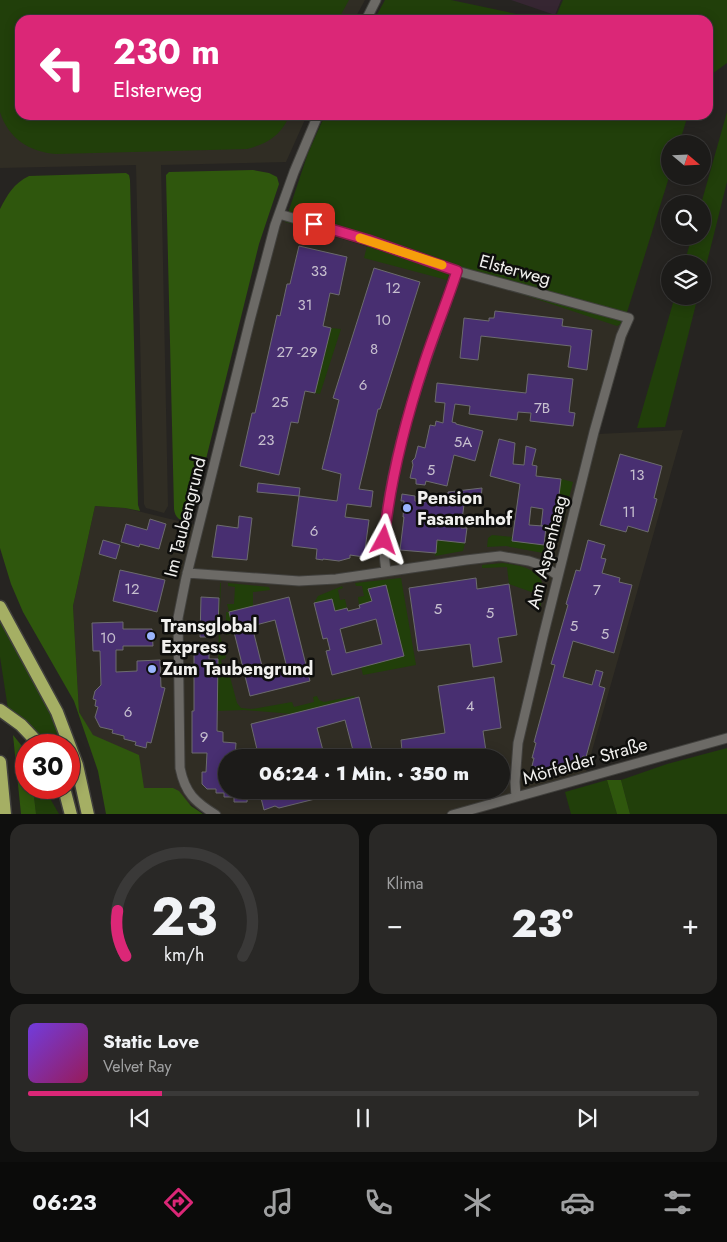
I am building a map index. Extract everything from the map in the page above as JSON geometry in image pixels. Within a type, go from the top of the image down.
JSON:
[{"type":"highway","points":[[0,607],[62,722],[77,765],[88,814]]},
{"type":"highway","points":[[0,710],[21,725],[30,734]]},
{"type":"highway","points":[[0,762],[5,814]]},
{"type":"street","points":[[368,15],[376,0]]},
{"type":"street","name":"Im Taubengrund","points":[[216,814],[193,798],[185,787],[180,768],[178,618],[187,573],[278,216],[316,120]]},
{"type":"street","name":"Elsterweg","points":[[278,216],[368,240],[457,271],[629,318]]},
{"type":"street","points":[[386,571],[383,553],[394,471],[424,363],[457,271]]},
{"type":"street","name":"Am Aspenhaag","points":[[516,797],[515,782],[518,743],[557,575],[594,432],[621,336],[629,318]]},
{"type":"street","points":[[187,573],[299,581],[336,579],[500,556],[529,561],[544,566],[557,575]]},
{"type":"street","name":"Mörfelder Straße","points":[[452,814],[727,738]]},
{"type":"shaded area","points":[[0,0],[365,0],[357,15],[15,15],[15,120],[305,120],[286,162],[161,165],[168,506],[164,513],[146,508],[144,504],[136,165],[0,168]]},
{"type":"shaded area","points":[[511,0],[561,0],[555,15]]},
{"type":"shaded area","points":[[277,219],[630,327],[598,434],[683,430],[586,772],[510,795],[510,749],[218,749],[218,799],[495,799],[445,814],[204,814],[190,804],[132,803],[79,712],[73,606],[95,506],[125,508],[199,526]]},
{"type":"green space","points":[[0,0],[349,0],[341,15],[15,15],[15,120],[287,120],[273,138],[247,149],[46,153],[29,147],[14,136],[8,129],[0,112]]},
{"type":"green space","points":[[385,0],[451,0],[522,15],[377,15]]},
{"type":"green space","points":[[563,0],[727,0],[727,63],[713,73],[713,15],[556,15]]},
{"type":"green space","points":[[727,112],[727,182],[709,255],[687,255],[689,245],[711,245],[711,195],[704,195],[706,185],[711,185],[711,169]]},
{"type":"green space","points":[[323,120],[686,120],[682,135],[661,135],[661,185],[667,185],[663,195],[661,195],[661,203],[624,322],[617,326],[453,271],[447,280],[364,258],[367,246],[285,222],[308,153]]},
{"type":"green space","points":[[253,170],[269,173],[277,177],[279,184],[259,244],[191,520],[186,522],[177,517],[174,509],[166,175],[169,172]]},
{"type":"green space","points":[[126,173],[129,175],[130,180],[138,505],[140,511],[95,506],[73,606],[79,712],[93,735],[139,755],[144,788],[173,788],[179,791],[191,806],[203,814],[106,814],[98,771],[74,701],[23,612],[11,584],[0,548],[0,209],[15,186],[29,176]]},
{"type":"green space","points":[[672,305],[696,305],[665,427],[637,428]]},
{"type":"green space","points":[[331,328],[341,329],[320,394],[315,393]]},
{"type":"green space","points":[[561,479],[573,482],[561,530],[555,528]]},
{"type":"green space","points":[[492,535],[513,537],[513,541],[544,545],[543,553],[506,546],[487,547],[488,538]]},
{"type":"green space","points":[[437,540],[465,543],[463,551],[435,556]]},
{"type":"green space","points":[[503,563],[528,568],[538,575],[543,589],[539,611],[535,610],[534,593],[509,584],[507,567],[482,568],[482,565]]},
{"type":"green space","points":[[401,578],[416,665],[363,675],[361,667],[404,656],[386,585],[369,589],[372,601],[359,605],[358,597],[364,596],[362,586],[356,586],[355,583]]},
{"type":"green space","points":[[220,583],[219,632],[226,658],[221,660],[224,674],[229,673],[237,703],[241,708],[252,709],[292,702],[294,707],[314,702],[313,697],[317,696],[319,700],[324,702],[354,696],[355,698],[293,714],[244,710],[217,711]]},
{"type":"green space","points":[[228,583],[269,587],[270,590],[253,592],[253,606],[229,612],[227,604],[234,604],[235,587],[228,586]]},
{"type":"green space","points":[[342,586],[343,588],[338,590],[340,600],[345,599],[347,608],[335,611],[332,599],[314,603],[318,596]]},
{"type":"green space","points":[[226,612],[229,612],[234,633],[226,635]]},
{"type":"green space","points":[[0,619],[50,713],[59,734],[36,734],[8,709],[0,657]]},
{"type":"green space","points":[[13,735],[15,737],[15,755]]},
{"type":"green space","points":[[727,748],[727,814],[630,814],[621,780],[667,764]]},
{"type":"green space","points":[[607,780],[617,814],[571,814],[565,792]]},
{"type":"green space","points":[[607,780],[621,780],[630,814],[617,814]]},
{"type":"green space","points":[[19,799],[34,799],[36,814],[21,814]]},
{"type":"green space","points":[[34,799],[50,799],[59,814],[36,814]]},
{"type":"building","points":[[299,246],[347,257],[339,295],[330,293],[323,326],[331,328],[315,393],[305,391],[298,423],[291,422],[279,475],[240,466],[252,413],[255,413],[277,315],[280,316],[287,284],[290,284]]},
{"type":"building","points":[[374,268],[420,282],[380,409],[378,409],[359,489],[373,491],[371,507],[347,504],[345,517],[369,520],[364,557],[350,555],[350,558],[339,561],[316,559],[317,549],[292,546],[299,496],[337,501],[341,474],[322,469],[339,400],[333,398]]},
{"type":"building","points":[[495,311],[563,319],[562,326],[592,330],[587,370],[568,367],[571,346],[481,336],[478,360],[460,358],[464,318],[489,321],[489,318],[494,318]]},
{"type":"building","points":[[528,374],[573,379],[569,412],[575,413],[573,426],[530,421],[531,413],[518,412],[517,420],[469,414],[470,406],[455,404],[452,422],[483,431],[475,461],[454,455],[447,486],[426,481],[425,485],[416,484],[416,479],[410,478],[412,461],[415,458],[418,446],[425,448],[430,425],[435,426],[436,421],[443,423],[445,403],[435,402],[437,383],[526,393]]},
{"type":"building","points":[[499,439],[515,443],[513,464],[524,465],[526,446],[536,449],[532,465],[537,466],[536,476],[561,479],[555,528],[546,527],[544,545],[512,541],[520,484],[490,476]],"holes":[[[531,507],[543,509],[541,526],[529,525]]]},
{"type":"building","points":[[620,454],[662,466],[654,498],[657,499],[648,532],[628,526],[626,532],[600,525]]},
{"type":"building","points":[[258,483],[300,488],[299,496],[257,492]]},
{"type":"building","points":[[482,488],[481,499],[465,497],[461,528],[467,528],[465,543],[437,540],[436,553],[400,550],[404,517],[404,501],[401,501],[402,494],[415,496],[415,501],[437,501],[437,498],[452,500],[453,495],[448,495],[448,492]]},
{"type":"building","points":[[239,516],[252,518],[247,560],[212,557],[217,525],[238,528]]},
{"type":"building","points":[[150,519],[166,524],[159,549],[140,544],[139,547],[121,542],[126,524],[147,530]]},
{"type":"building","points":[[103,540],[120,545],[116,559],[99,554]]},
{"type":"building","points":[[588,540],[605,545],[601,558],[606,559],[602,573],[620,578],[619,582],[632,585],[614,653],[573,641],[563,677],[592,685],[596,670],[603,672],[599,686],[605,688],[586,757],[583,756],[582,764],[553,772],[532,766],[536,743],[534,742],[555,665],[551,664],[568,605],[566,604],[576,570],[580,571]]},
{"type":"building","points":[[120,570],[165,580],[157,612],[113,601]]},
{"type":"building","points":[[476,578],[477,589],[509,584],[517,635],[498,638],[502,662],[473,667],[470,644],[418,651],[409,588]]},
{"type":"building","points":[[386,585],[404,656],[332,675],[326,651],[330,650],[327,638],[323,639],[314,603],[332,599],[335,611],[347,608],[348,611],[360,608],[359,605],[372,601],[368,589]],"holes":[[[376,619],[382,644],[346,653],[340,629]]]},
{"type":"building","points":[[201,597],[219,598],[218,632],[206,631],[206,637],[200,637]]},
{"type":"building","points":[[289,597],[310,681],[250,696],[229,612]],"holes":[[[275,620],[287,668],[264,674],[252,626]]]},
{"type":"building","points":[[123,622],[123,629],[152,629],[153,646],[123,646],[123,650],[116,650],[116,672],[137,671],[137,661],[160,660],[161,687],[165,688],[151,743],[147,742],[146,748],[135,745],[136,742],[124,739],[124,736],[112,733],[113,730],[100,727],[95,717],[98,707],[95,706],[96,700],[93,699],[95,691],[101,685],[100,651],[93,651],[92,623]]},
{"type":"building","points":[[194,648],[204,649],[204,653],[209,653],[209,659],[218,659],[217,731],[223,732],[223,742],[236,743],[236,749],[218,749],[218,793],[216,793],[216,789],[207,789],[202,784],[202,772],[206,772],[207,753],[192,753],[192,711],[194,711]]},
{"type":"building","points":[[494,677],[501,728],[483,731],[486,749],[402,749],[401,740],[445,733],[438,686]]},
{"type":"building","points":[[359,697],[372,749],[353,749],[345,720],[317,728],[323,749],[257,749],[251,724]]},
{"type":"building","points":[[234,799],[247,799],[247,802],[234,802]]},
{"type":"building","points":[[261,799],[315,799],[279,808],[275,806],[264,810]]},
{"type":"slow traffic","points":[[360,238],[442,265]]},
{"type":"place","name":"Pension Fasanenhof","points":[[407,508]]},
{"type":"place","name":"Transglobal Express","points":[[151,636]]},
{"type":"place","name":"Zum Taubengrund","points":[[152,669]]},
{"type":"route","points":[[314,224],[368,240],[457,271],[424,363],[409,412],[392,479],[384,540]]}]
